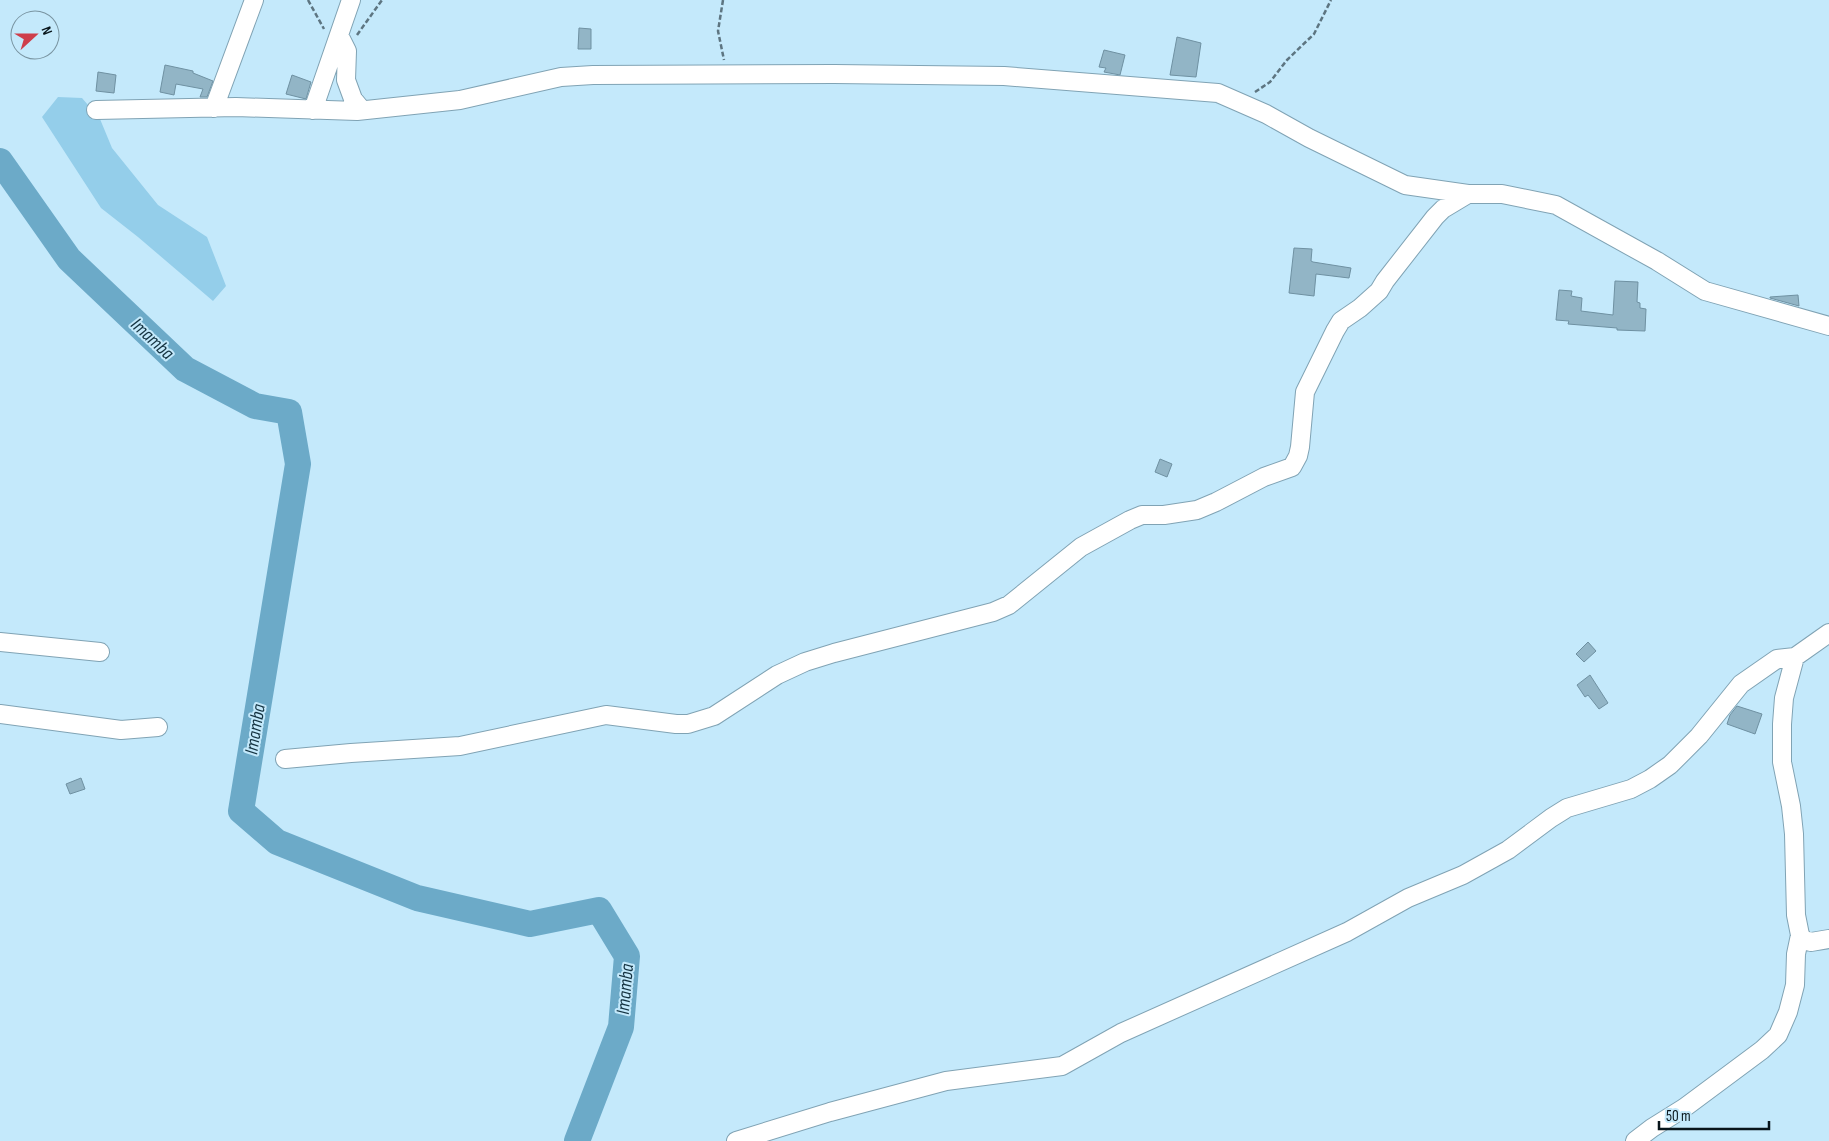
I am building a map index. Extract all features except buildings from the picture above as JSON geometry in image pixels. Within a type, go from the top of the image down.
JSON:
[{"type":"street","points":[[214,108],[254,0]]},
{"type":"street","points":[[313,110],[340,45],[352,0]]},
{"type":"street","points":[[340,45],[346,80],[353,99],[362,110]]},
{"type":"street","points":[[96,110],[214,108],[362,110],[460,100],[561,77],[593,75],[834,74],[1004,76],[1218,94],[1266,114],[1309,138],[1405,185],[1468,194],[1502,194],[1556,205],[1705,291],[1829,326]]},
{"type":"street","points":[[285,759],[460,746],[606,715],[688,724],[714,716],[777,675],[805,662],[834,652],[993,612],[1009,605],[1081,547],[1130,520],[1142,515],[1164,515],[1198,510],[1264,477],[1292,467],[1300,447],[1305,392],[1341,320],[1360,308],[1379,291],[1396,266],[1443,209],[1468,194]]},
{"type":"street","points":[[736,1141],[830,1112],[946,1081],[1062,1066],[1121,1033],[1347,932],[1408,898],[1463,875],[1508,850],[1567,808],[1631,789],[1650,779],[1670,765],[1699,736],[1741,684],[1777,659],[1795,657],[1829,633]]},
{"type":"street","points":[[0,642],[100,652]]},
{"type":"street","points":[[1635,1141],[1684,1108],[1762,1050],[1778,1035],[1788,1012],[1795,985],[1796,954],[1800,934],[1795,907],[1794,834],[1791,806],[1782,762],[1782,724],[1784,698],[1795,657]]},
{"type":"street","points":[[0,714],[120,730],[158,727]]},
{"type":"street","points":[[1800,934],[1804,940],[1811,942],[1829,940]]},
{"type":"path","points":[[308,0],[340,45],[382,0]]},
{"type":"path","points":[[723,0],[718,31],[725,75]]},
{"type":"path","points":[[1238,102],[1270,82],[1287,60],[1314,34],[1330,0]]},
{"type":"shaded area","points":[[58,97],[82,98],[100,119],[112,148],[158,205],[207,237],[226,286],[213,301],[101,208],[42,117]]},
{"type":"waterway","name":"Imamba","points":[[0,161],[69,259],[185,369],[255,406],[289,412],[298,464],[241,811],[277,842],[417,898],[530,924],[599,910],[627,956],[621,1027],[577,1141]]}]
